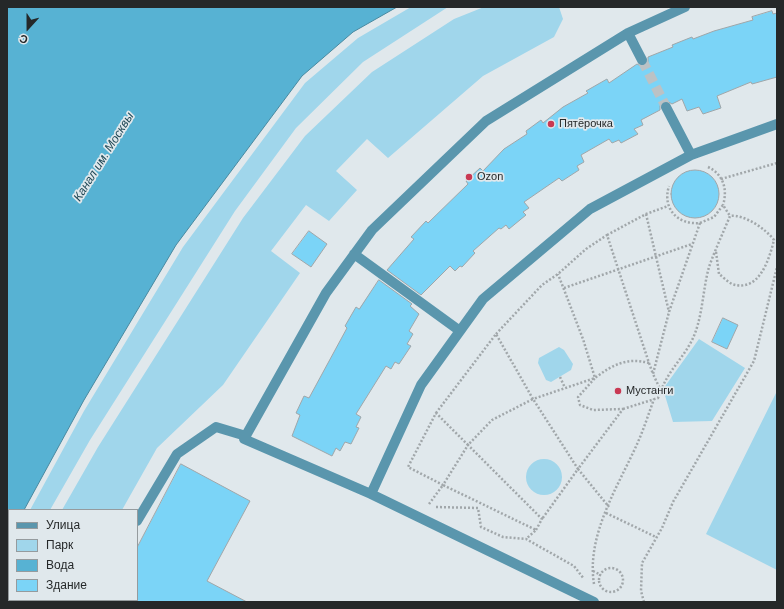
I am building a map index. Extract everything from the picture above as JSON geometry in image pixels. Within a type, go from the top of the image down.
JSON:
[{"type":"lane","points":[[594,602],[371,494],[244,439],[326,294],[372,230],[486,121],[628,33],[685,7]]},
{"type":"lane","points":[[628,33],[642,60]]},
{"type":"lane","points":[[666,107],[691,155]]},
{"type":"lane","points":[[371,494],[421,384],[483,299],[590,209],[691,155],[777,124]]},
{"type":"lane","points":[[354,254],[460,331]]},
{"type":"lane","points":[[138,519],[177,454],[216,426],[246,436]]},
{"type":"path","points":[[721,179],[777,163]]},
{"type":"path","points":[[670,184],[667,195],[668,206],[674,215],[681,220],[693,223],[700,223],[714,217],[723,204],[726,191],[717,172],[704,166]]},
{"type":"path","points":[[723,204],[730,216]]},
{"type":"path","points":[[536,530],[408,467],[436,413],[496,334],[542,285],[607,235],[646,214],[668,206]]},
{"type":"path","points":[[646,214],[669,312]]},
{"type":"path","points":[[716,252],[719,274],[731,284],[745,285],[755,280],[762,272],[768,261],[774,240],[769,233],[761,227],[736,215],[730,216]]},
{"type":"path","points":[[649,363],[634,360],[612,366],[595,378],[578,397],[580,405],[593,410],[622,409],[658,398],[664,382],[690,345],[702,306],[709,268],[730,216]]},
{"type":"path","points":[[653,374],[669,312],[700,223]]},
{"type":"path","points":[[607,235],[653,374]]},
{"type":"path","points":[[564,288],[692,243]]},
{"type":"path","points":[[644,602],[641,591],[642,563],[662,528],[673,502],[754,361],[777,267]]},
{"type":"path","points":[[558,274],[595,378]]},
{"type":"path","points":[[496,334],[532,399],[578,469],[608,507]]},
{"type":"path","points":[[642,361],[649,367],[661,391]]},
{"type":"path","points":[[560,377],[566,388]]},
{"type":"path","points":[[587,583],[574,566],[526,539],[503,537],[481,527],[478,508],[427,507],[443,485],[468,445],[492,420],[532,399],[595,378]]},
{"type":"path","points":[[594,588],[593,571],[595,547],[608,507],[638,442],[654,399]]},
{"type":"path","points":[[526,539],[536,530],[542,519],[622,409]]},
{"type":"path","points":[[436,413],[542,519]]},
{"type":"path","points":[[606,513],[656,538]]},
{"type":"path","points":[[607,569],[616,569],[622,575],[623,584],[618,590],[607,591],[600,583],[601,575],[607,569]]},
{"type":"path","points":[[593,571],[601,575]]},
{"type":"green space","points":[[411,7],[448,7],[363,62],[296,128],[235,211],[90,440],[51,509],[31,509],[84,411],[183,247],[305,83],[358,38]]},
{"type":"green space","points":[[484,7],[559,7],[563,19],[554,37],[483,76],[388,158],[367,139],[336,171],[357,190],[329,221],[306,205],[271,251],[300,273],[223,385],[157,448],[123,509],[63,509],[98,447],[243,218],[305,136],[372,72],[454,19]]},
{"type":"green space","points":[[699,339],[745,368],[712,421],[673,422],[663,389]]},
{"type":"green space","points":[[559,347],[564,350],[573,364],[571,370],[551,382],[546,380],[538,363],[539,358]]},
{"type":"green space","points":[[777,391],[777,570],[706,534]]},
{"type":"green space","points":[[548,459],[557,464],[561,470],[561,484],[557,490],[548,495],[540,495],[531,490],[527,484],[526,473],[531,464],[537,460]]},
{"type":"water","name":"Канал им. Москвы","points":[[7,7],[397,7],[353,32],[302,76],[176,245],[84,400],[25,509],[8,509],[7,540]]},
{"type":"building","points":[[772,11],[773,14],[777,13],[777,77],[752,84],[751,82],[717,96],[721,108],[703,114],[699,107],[687,111],[682,99],[672,104],[667,101],[663,101],[660,106],[660,110],[641,120],[643,125],[634,129],[638,134],[621,143],[619,140],[612,143],[609,139],[581,155],[584,162],[577,166],[579,170],[562,181],[559,178],[524,202],[529,208],[523,212],[526,215],[509,229],[506,225],[501,229],[499,228],[473,251],[475,253],[462,267],[460,266],[455,271],[450,266],[421,295],[387,270],[414,239],[411,237],[426,221],[428,223],[468,184],[466,181],[480,168],[483,171],[504,149],[527,134],[526,131],[541,120],[543,123],[563,107],[588,93],[586,91],[607,79],[609,83],[637,64],[645,66],[648,63],[648,57],[673,47],[672,45],[692,37],[693,39],[714,31],[753,20],[752,17]]},
{"type":"building","points":[[690,170],[700,170],[709,174],[715,180],[718,185],[718,203],[709,214],[700,218],[690,218],[681,214],[675,208],[671,199],[671,189],[675,180],[681,174]]},
{"type":"building","points":[[309,231],[327,244],[311,267],[292,254]]},
{"type":"building","points":[[379,280],[412,304],[410,306],[419,314],[409,331],[413,334],[407,344],[411,346],[399,364],[395,362],[391,369],[386,366],[356,414],[361,417],[356,427],[359,428],[351,444],[345,442],[340,451],[336,448],[332,456],[292,436],[300,415],[296,413],[304,396],[309,398],[347,328],[345,326],[356,307],[359,309]]},
{"type":"building","points":[[723,318],[738,325],[727,349],[712,342]]},
{"type":"building","points":[[181,464],[250,501],[207,581],[247,602],[137,602],[138,546]]},
{"type":"tunnel","points":[[642,60],[666,107]]},
{"type":"place","name":"Пятёрочка","points":[[551,124]]},
{"type":"place","name":"Ozon","points":[[469,177]]},
{"type":"place","name":"Мустанги","points":[[618,391]]}]
